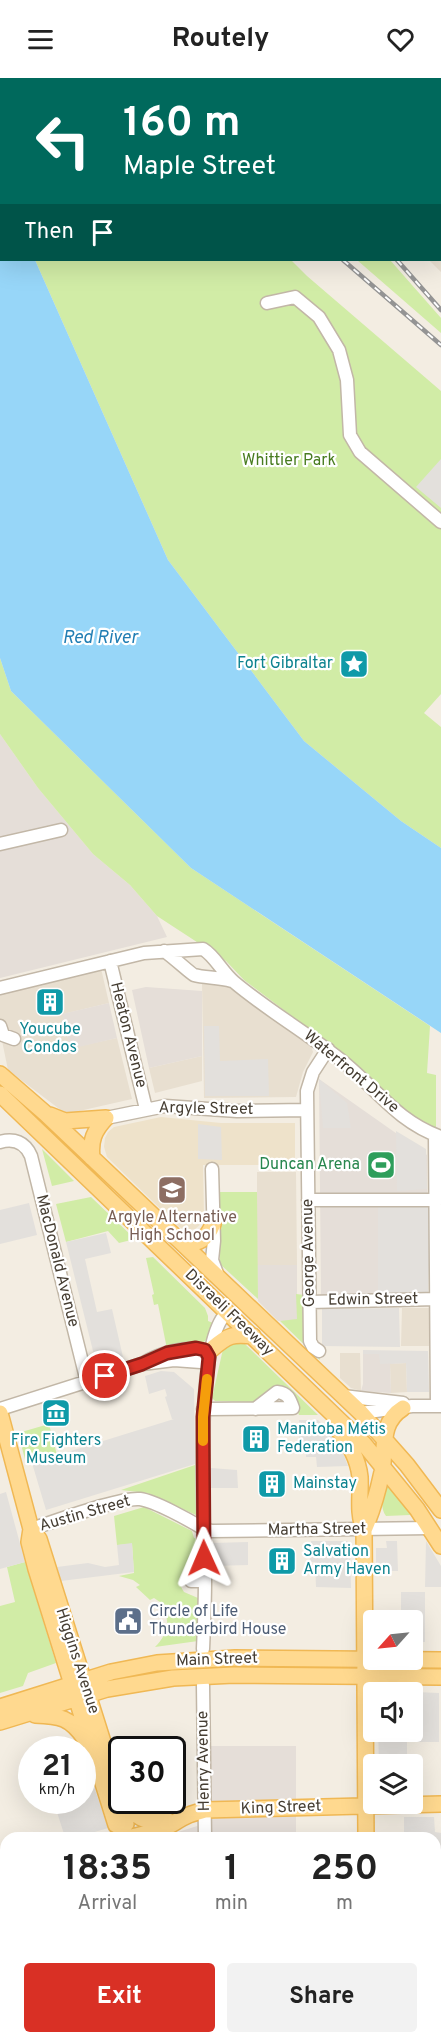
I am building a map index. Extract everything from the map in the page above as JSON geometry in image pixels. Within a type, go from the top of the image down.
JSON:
[{"type":"main road","name":"Disraeli Freeway","points":[[0,1074],[45,1113],[361,1413],[407,1465],[441,1510]]},
{"type":"main road","name":"Disraeli Freeway","points":[[0,1094],[364,1444],[430,1528],[441,1546]]},
{"type":"main road","points":[[45,1113],[65,1121],[106,1118]]},
{"type":"main road","points":[[92,1158],[93,1133],[106,1118]]},
{"type":"main road","points":[[183,1244],[203,1240],[213,1224]]},
{"type":"main road","points":[[228,1312],[248,1316],[273,1340],[300,1355]]},
{"type":"main road","points":[[211,1353],[234,1334],[253,1336]]},
{"type":"main road","points":[[293,1375],[348,1442],[354,1454],[360,1476],[359,1517],[364,1530],[364,1610]]},
{"type":"main road","points":[[323,1404],[343,1411],[361,1413]]},
{"type":"main road","points":[[364,1530],[369,1520],[383,1466],[386,1429],[391,1418],[407,1407]]},
{"type":"main road","name":"Higgins Avenue","points":[[0,1411],[31,1529],[39,1539],[80,1689],[90,1736]]},
{"type":"main road","name":"Main Street","points":[[0,1722],[26,1714],[140,1665],[235,1658],[363,1660]]},
{"type":"main road","name":"Main Street","points":[[423,1660],[441,1660]]},
{"type":"main road","points":[[364,1670],[365,1754]]},
{"type":"main road","name":"Main Street","points":[[0,1707],[80,1689],[204,1675],[441,1677]]},
{"type":"main road","name":"Higgins Avenue","points":[[80,1689],[108,1762]]},
{"type":"main road","points":[[26,1714],[67,1719],[83,1736]]},
{"type":"main road","name":"Higgins Avenue","points":[[96,1761],[116,1825],[122,1832]]},
{"type":"main road","name":"King Street","points":[[423,1804],[441,1804]]},
{"type":"main road","name":"King Street","points":[[133,1832],[175,1823],[179,1818],[205,1810],[363,1805]]},
{"type":"main road","name":"Higgins Avenue","points":[[124,1814],[124,1832]]},
{"type":"main road","points":[[133,1814],[149,1822],[172,1816],[179,1818]]},
{"type":"main road","points":[[365,1814],[366,1832]]},
{"type":"street","points":[[267,303],[295,297],[319,317],[339,350],[347,380],[350,435],[360,452],[441,522]]},
{"type":"street","points":[[0,844],[61,830]]},
{"type":"street","points":[[186,968],[186,956],[195,948]]},
{"type":"street","name":"Waterfront Drive","points":[[0,988],[144,953],[202,949],[234,982],[328,1049],[395,1110],[438,1136]]},
{"type":"street","name":"Waterfront Drive","points":[[164,951],[192,974],[218,977],[234,982]]},
{"type":"street","points":[[200,975],[210,967],[212,960],[209,954]]},
{"type":"street","name":"Heaton Avenue","points":[[110,961],[146,1109]]},
{"type":"street","points":[[0,1026],[3,1035],[14,1039]]},
{"type":"street","name":"George Avenue","points":[[319,1351],[310,1341],[307,1091],[310,1077],[328,1049]]},
{"type":"street","name":"Argyle Street","points":[[106,1118],[165,1106],[237,1111],[307,1110]]},
{"type":"street","points":[[361,1413],[407,1407],[439,1406],[438,1136]]},
{"type":"street","name":"MacDonald Avenue","points":[[0,1142],[8,1140],[22,1143],[31,1156],[87,1382]]},
{"type":"street","points":[[212,1169],[212,1260],[218,1277]]},
{"type":"street","points":[[308,1200],[437,1200]]},
{"type":"street","name":"Edwin Street","points":[[309,1302],[437,1299]]},
{"type":"street","points":[[203,1648],[205,1581],[203,1409],[211,1353],[218,1325],[228,1312]]},
{"type":"street","points":[[0,1411],[142,1364],[174,1360],[201,1362],[211,1353]]},
{"type":"street","points":[[343,1396],[403,1403],[407,1407]]},
{"type":"street","points":[[203,1409],[255,1408]]},
{"type":"street","name":"Austin Street","points":[[31,1529],[117,1502],[136,1499],[150,1502],[204,1529]]},
{"type":"street","name":"Martha Street","points":[[204,1529],[232,1531],[430,1528]]},
{"type":"street","points":[[191,1581],[205,1581]]},
{"type":"street","name":"Henry Avenue","points":[[203,1685],[205,1832]]},
{"type":"shaded area","points":[[430,261],[441,261],[441,272]]},
{"type":"shaded area","points":[[441,459],[441,508],[416,487]]},
{"type":"shaded area","points":[[0,734],[38,788],[93,854],[130,885],[157,916],[167,937],[0,978]]},
{"type":"shaded area","points":[[100,964],[109,1003],[63,1014],[70,1048],[117,1038],[132,1099],[66,1114],[8,1070],[0,1031],[0,990]]},
{"type":"shaded area","points":[[202,982],[222,984],[230,988],[311,1046],[313,1052],[303,1072],[296,1097],[204,1098]]},
{"type":"shaded area","points":[[146,987],[202,991],[202,1056],[149,1068],[132,990]]},
{"type":"shaded area","points":[[109,1003],[117,1038],[70,1049],[62,1014]]},
{"type":"shaded area","points":[[204,1026],[219,1026],[220,1061],[268,1059],[269,1096],[205,1096]]},
{"type":"shaded area","points":[[202,1056],[202,1081],[155,1093],[149,1068]]},
{"type":"shaded area","points":[[319,1079],[427,1155],[428,1294],[321,1296]]},
{"type":"shaded area","points":[[319,1079],[347,1103],[351,1128],[323,1128]]},
{"type":"shaded area","name":"Argyle Alternative High School","points":[[161,1117],[221,1123],[295,1123],[295,1165],[203,1165],[204,1215],[201,1224],[195,1229],[186,1230],[179,1227],[107,1157],[104,1147],[108,1132],[114,1127]]},
{"type":"shaded area","points":[[198,1124],[221,1127],[222,1160],[198,1159]]},
{"type":"shaded area","points":[[396,1131],[426,1149],[427,1189],[397,1191]]},
{"type":"shaded area","points":[[257,1172],[296,1172],[297,1265],[257,1265]]},
{"type":"shaded area","points":[[29,1203],[37,1235],[0,1244],[0,1210]]},
{"type":"shaded area","points":[[431,1205],[428,1294],[378,1295],[378,1207]]},
{"type":"shaded area","points":[[106,1233],[111,1253],[85,1259],[97,1312],[112,1309],[123,1357],[96,1363],[66,1242]]},
{"type":"shaded area","points":[[257,1265],[297,1265],[297,1321],[278,1321],[258,1301]]},
{"type":"shaded area","points":[[399,1308],[400,1347],[322,1346],[322,1309]]},
{"type":"shaded area","points":[[402,1308],[429,1308],[429,1346],[401,1346]]},
{"type":"shaded area","points":[[363,1350],[428,1351],[429,1392],[407,1392],[406,1363],[380,1364],[379,1354],[363,1354]]},
{"type":"shaded area","points":[[406,1351],[406,1363],[390,1364],[391,1393],[361,1391],[363,1352]]},
{"type":"shaded area","points":[[340,1353],[360,1353],[361,1391],[351,1388],[340,1378]]},
{"type":"shaded area","points":[[406,1363],[407,1392],[391,1393],[390,1364]]},
{"type":"shaded area","points":[[161,1371],[174,1372],[194,1389],[195,1464],[46,1510],[32,1463],[174,1419],[172,1419],[165,1397],[167,1396],[165,1389],[149,1394],[145,1376]]},
{"type":"shaded area","points":[[299,1420],[318,1420],[341,1448],[348,1466],[317,1467],[316,1457],[306,1457],[306,1446],[299,1438]]},
{"type":"shaded area","points":[[211,1468],[237,1470],[238,1488],[211,1488]]},
{"type":"shaded area","points":[[6,1492],[25,1562],[0,1569],[0,1494]]},
{"type":"shaded area","points":[[311,1541],[347,1541],[350,1545],[351,1588],[316,1587],[315,1562],[310,1562]]},
{"type":"shaded area","points":[[386,1541],[397,1541],[398,1571],[376,1571],[376,1548],[387,1548]]},
{"type":"shaded area","points":[[426,1541],[441,1566],[441,1587],[425,1587]]},
{"type":"shaded area","points":[[248,1542],[248,1565],[212,1566],[212,1543]]},
{"type":"shaded area","points":[[132,1543],[134,1572],[61,1581],[57,1567],[88,1563],[105,1567],[119,1565],[117,1545]]},
{"type":"shaded area","points":[[401,1592],[425,1592],[425,1642],[423,1642],[423,1610],[401,1610]]},
{"type":"shaded area","points":[[423,1692],[439,1693],[439,1742],[423,1742]]},
{"type":"shaded area","points":[[378,1742],[407,1742],[407,1754],[379,1754]]},
{"type":"shaded area","points":[[210,1746],[296,1746],[296,1832],[178,1832],[210,1822]]},
{"type":"shaded area","points":[[96,1793],[108,1828],[95,1832],[63,1832],[58,1814],[96,1814]]},
{"type":"shaded area","points":[[404,1817],[434,1817],[435,1832],[404,1832]]},
{"type":"green space","name":"Whittier Park","points":[[35,261],[292,261],[441,391],[441,694],[424,713],[441,727],[441,848],[401,821],[304,741],[168,560]]},
{"type":"green space","points":[[358,261],[391,261],[441,318],[441,333]]},
{"type":"green space","points":[[0,658],[11,691],[191,868],[430,1026],[427,1073],[436,1075],[436,1128],[399,1109],[350,1060],[244,980],[226,961],[157,916],[130,885],[93,854],[38,788],[0,734]]},
{"type":"green space","points":[[42,1149],[74,1181],[52,1186]]},
{"type":"green space","points":[[219,1192],[257,1192],[258,1299],[220,1264]]},
{"type":"green space","points":[[91,1197],[135,1239],[119,1243],[108,1231],[66,1242],[56,1204]]},
{"type":"green space","points":[[153,1257],[205,1308],[208,1321],[213,1323],[207,1339],[197,1346],[167,1349],[158,1304],[154,1305],[152,1295],[154,1294],[146,1258]]},
{"type":"green space","points":[[296,1294],[305,1295],[305,1339],[320,1352],[320,1360],[280,1321],[297,1319]]},
{"type":"green space","points":[[229,1341],[243,1342],[318,1415],[299,1415],[291,1394],[255,1402],[215,1401],[212,1398],[223,1349]]},
{"type":"green space","points":[[49,1424],[57,1455],[26,1463],[18,1433]]},
{"type":"green space","points":[[195,1465],[196,1515],[147,1493],[121,1490]]},
{"type":"green space","points":[[388,1486],[410,1515],[386,1516],[382,1501]]},
{"type":"green space","points":[[144,1507],[192,1531],[194,1538],[197,1539],[194,1559],[180,1577],[180,1581],[184,1592],[198,1598],[198,1641],[155,1647],[164,1636],[167,1627],[167,1618],[162,1609],[163,1604],[154,1598],[150,1600],[136,1587],[140,1585],[133,1580],[119,1576],[134,1573],[132,1544],[117,1545],[114,1516]]},
{"type":"green space","points":[[25,1562],[56,1663],[28,1673],[23,1686],[0,1693],[0,1606],[15,1602],[7,1567]]},
{"type":"water","name":"Red River","points":[[0,261],[35,261],[168,560],[304,741],[401,821],[441,848],[441,1033],[191,868],[11,691],[0,658]]},
{"type":"railway","points":[[344,261],[441,345]]},
{"type":"railway","points":[[398,261],[441,310]]},
{"type":"slow traffic","points":[[203,1441],[207,1379]]},
{"type":"place","name":"Fort Gibraltar","points":[[354,664]]},
{"type":"place","name":"Youcube Condos","points":[[50,1002]]},
{"type":"place","name":"Duncan Arena","points":[[381,1165]]},
{"type":"place","name":"Argyle Alternative High School","points":[[172,1190]]},
{"type":"place","name":"Fire Fighters Museum","points":[[56,1413]]},
{"type":"place","name":"Manitoba Métis Federation","points":[[256,1439]]},
{"type":"place","name":"Mainstay","points":[[272,1484]]},
{"type":"place","name":"Salvation Army Haven","points":[[282,1561]]},
{"type":"place","name":"Circle of Life Thunderbird House","points":[[128,1621]]},
{"type":"route","points":[[105,1376],[174,1351],[196,1348],[205,1350],[209,1357],[203,1417],[204,1558]]}]
